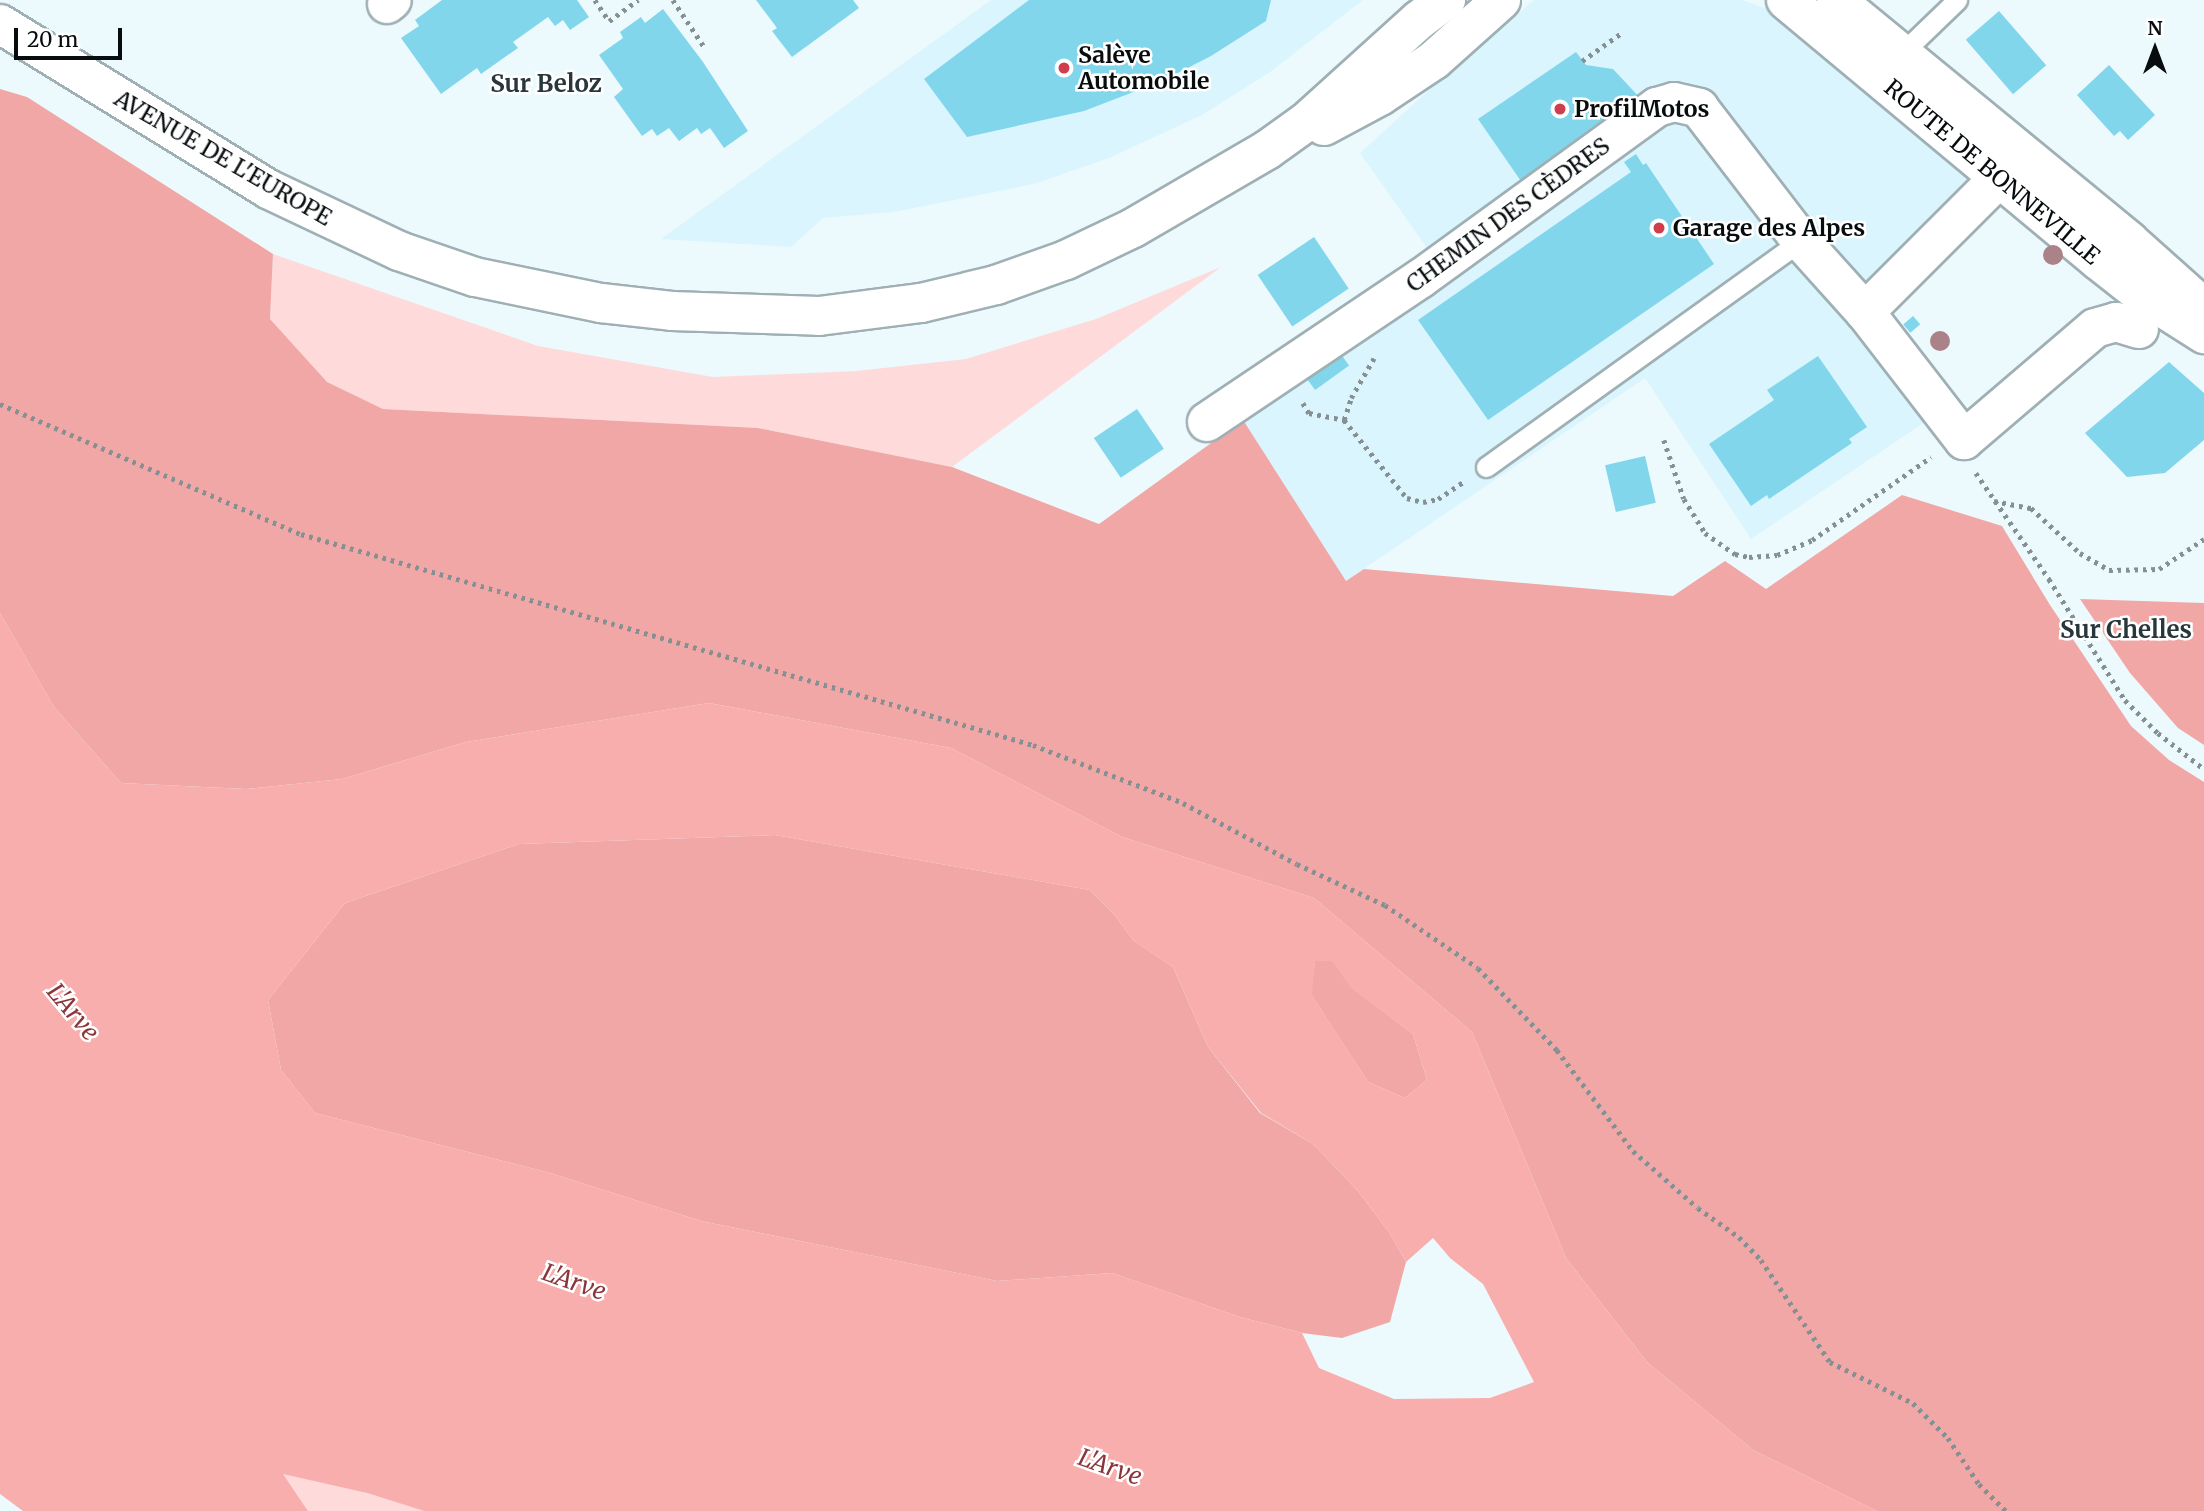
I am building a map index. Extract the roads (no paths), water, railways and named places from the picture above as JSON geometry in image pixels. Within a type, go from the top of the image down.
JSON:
[{"type":"main road","points":[[1223,177],[1349,114],[1404,82],[1434,60],[1501,0]]},
{"type":"main road","name":"ROUTE DE BONNEVILLE","points":[[1799,3],[1903,52],[2129,241],[2204,308]]},
{"type":"main road","name":"ROUTE DE BONNEVILLE","points":[[1799,3],[1998,178],[2141,294],[2204,334]]},
{"type":"main road","name":"AVENUE DE L'EUROPE","points":[[0,24],[233,169],[354,232],[475,277],[556,296],[636,308],[754,316],[819,316],[934,300],[996,285],[1066,260],[1165,211],[1223,177],[1306,122],[1432,7]]},
{"type":"main road","name":"CHEMIN DES CÈDRES","points":[[1207,422],[1413,284],[1657,107],[1674,102],[1699,108],[1801,241],[1865,313],[1964,440],[2095,328],[2116,322],[2139,329]]},
{"type":"main road","points":[[1865,313],[1998,178]]},
{"type":"lane","points":[[1903,52],[1956,0]]},
{"type":"lane","points":[[1486,467],[1801,241]]},
{"type":"water","name":"L'Arve","points":[[0,613],[54,707],[121,783],[246,789],[342,779],[466,742],[709,703],[951,748],[1122,837],[1314,898],[1472,1032],[1566,1258],[1647,1362],[1753,1450],[1877,1511],[424,1511],[367,1493],[283,1474],[308,1511],[23,1511],[0,1494]],"holes":[[[775,835],[1090,890],[1114,914],[1133,940],[1173,967],[1208,1047],[1261,1113],[1313,1144],[1357,1190],[1389,1232],[1406,1262],[1433,1238],[1450,1258],[1483,1284],[1534,1382],[1490,1398],[1394,1399],[1319,1368],[1302,1333],[1240,1317],[1112,1273],[997,1281],[701,1221],[550,1173],[315,1113],[281,1070],[268,1000],[345,903],[519,844]],[[1315,961],[1332,961],[1351,988],[1413,1034],[1427,1080],[1405,1098],[1368,1082],[1312,995]]]},
{"type":"place","name":"Salève Automobile","points":[[1064,68]]},
{"type":"place","name":"ProfilMotos","points":[[1560,109]]},
{"type":"place","name":"Garage des Alpes","points":[[1659,228]]},
{"type":"district","name":"Sur Beloz","points":[[546,84]]},
{"type":"district","name":"Sur Chelles","points":[[2126,630]]}]
